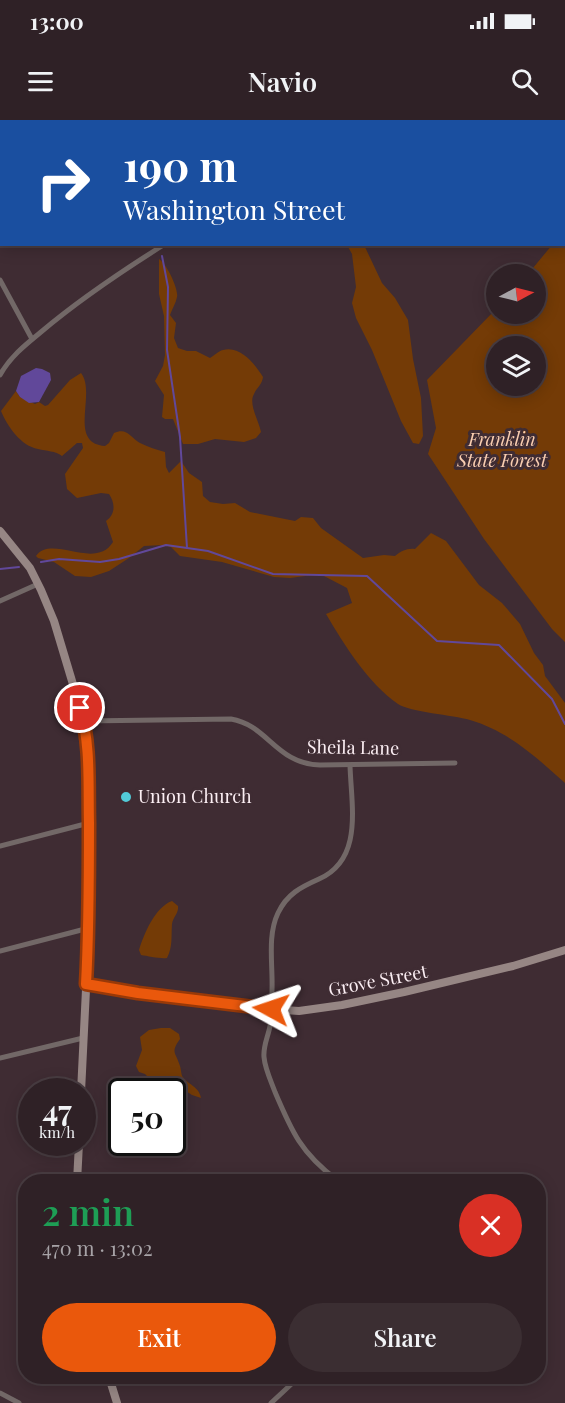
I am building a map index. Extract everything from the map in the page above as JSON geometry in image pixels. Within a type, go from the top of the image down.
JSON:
[{"type":"main road","points":[[0,531],[30,568],[38,584],[54,621],[84,721],[88,760],[89,928],[82,1078]]},
{"type":"main road","name":"Grove Street","points":[[86,984],[141,993],[299,1011],[342,1005],[513,966],[565,950]]},
{"type":"main road","points":[[77,1174],[78,1156]]},
{"type":"main road","points":[[111,1384],[117,1403]]},
{"type":"street","points":[[0,375],[13,355],[32,339],[104,284],[162,246]]},
{"type":"street","points":[[0,280],[32,339]]},
{"type":"street","points":[[0,602],[38,584]]},
{"type":"street","name":"Sheila Lane","points":[[84,721],[237,720],[252,726],[285,754],[299,762],[320,765],[455,763]]},
{"type":"street","points":[[330,1174],[312,1160],[299,1143],[268,1075],[264,1056],[271,1022],[274,925],[279,911],[293,892],[328,874],[339,865],[350,845],[352,826],[350,765]]},
{"type":"street","points":[[0,846],[88,822]]},
{"type":"street","points":[[0,951],[89,928]]},
{"type":"street","points":[[0,1058],[83,1038]]},
{"type":"street","points":[[271,1403],[291,1384]]},
{"type":"street","points":[[0,1393],[19,1403]]},
{"type":"green space","points":[[348,246],[365,247],[382,283],[395,298],[408,320],[421,398],[423,436],[419,444],[413,443],[401,421],[372,350],[356,318],[352,303],[356,287],[352,254]]},
{"type":"green space","name":"Franklin State Forest","points":[[551,246],[565,246],[565,642],[552,629],[484,539],[428,454],[436,428],[427,380],[486,319],[486,324],[546,324],[546,264],[536,264]]},
{"type":"green space","points":[[159,259],[168,271],[177,293],[170,315],[176,323],[174,338],[178,348],[196,351],[210,358],[221,351],[235,350],[251,361],[263,377],[252,398],[261,432],[256,438],[244,442],[215,439],[198,444],[183,444],[173,419],[162,417],[164,395],[155,381],[163,366],[165,355],[164,316],[159,294]]},
{"type":"green space","points":[[81,373],[86,392],[85,427],[87,436],[94,443],[105,446],[114,433],[122,431],[128,433],[140,443],[165,452],[166,467],[169,473],[181,461],[189,473],[202,482],[203,496],[210,502],[235,503],[250,512],[295,521],[301,517],[313,518],[321,528],[363,558],[395,556],[404,550],[415,549],[431,533],[446,541],[479,585],[502,603],[520,624],[534,653],[543,665],[545,676],[565,703],[565,783],[532,755],[497,731],[470,720],[404,707],[387,695],[358,663],[326,614],[352,603],[347,588],[324,576],[274,577],[222,562],[180,556],[171,547],[163,545],[144,546],[109,571],[91,577],[75,576],[54,562],[38,558],[36,556],[43,550],[52,549],[96,553],[105,550],[113,542],[106,521],[112,515],[114,508],[109,494],[101,493],[77,498],[67,489],[65,474],[83,448],[82,443],[77,443],[62,456],[32,447],[20,440],[1,411],[16,391],[20,397],[35,404],[39,402],[45,406],[48,405],[70,380]]},
{"type":"green space","points":[[172,901],[178,908],[172,924],[171,945],[167,958],[141,955],[139,950],[155,915]]},
{"type":"green space","points":[[170,1028],[179,1034],[180,1039],[175,1052],[183,1078],[148,1078],[139,1072],[136,1066],[142,1050],[140,1037],[149,1030]]},
{"type":"green space","points":[[186,1080],[196,1088],[201,1098],[186,1091]]},
{"type":"shaded area","points":[[36,368],[50,373],[51,380],[39,402],[29,403],[16,391],[21,376]]},
{"type":"waterway","points":[[162,256],[168,287],[167,350],[180,437],[187,548]]},
{"type":"waterway","points":[[41,562],[59,559],[100,562],[119,559],[166,545],[208,551],[273,574],[367,576],[437,641],[499,645],[552,699],[565,724]]},
{"type":"waterway","points":[[0,569],[19,567]]},
{"type":"place","name":"Union Church","points":[[126,797]]},
{"type":"route","points":[[80,708],[84,721],[88,760],[89,928],[86,984],[138,993],[271,1009]]}]
